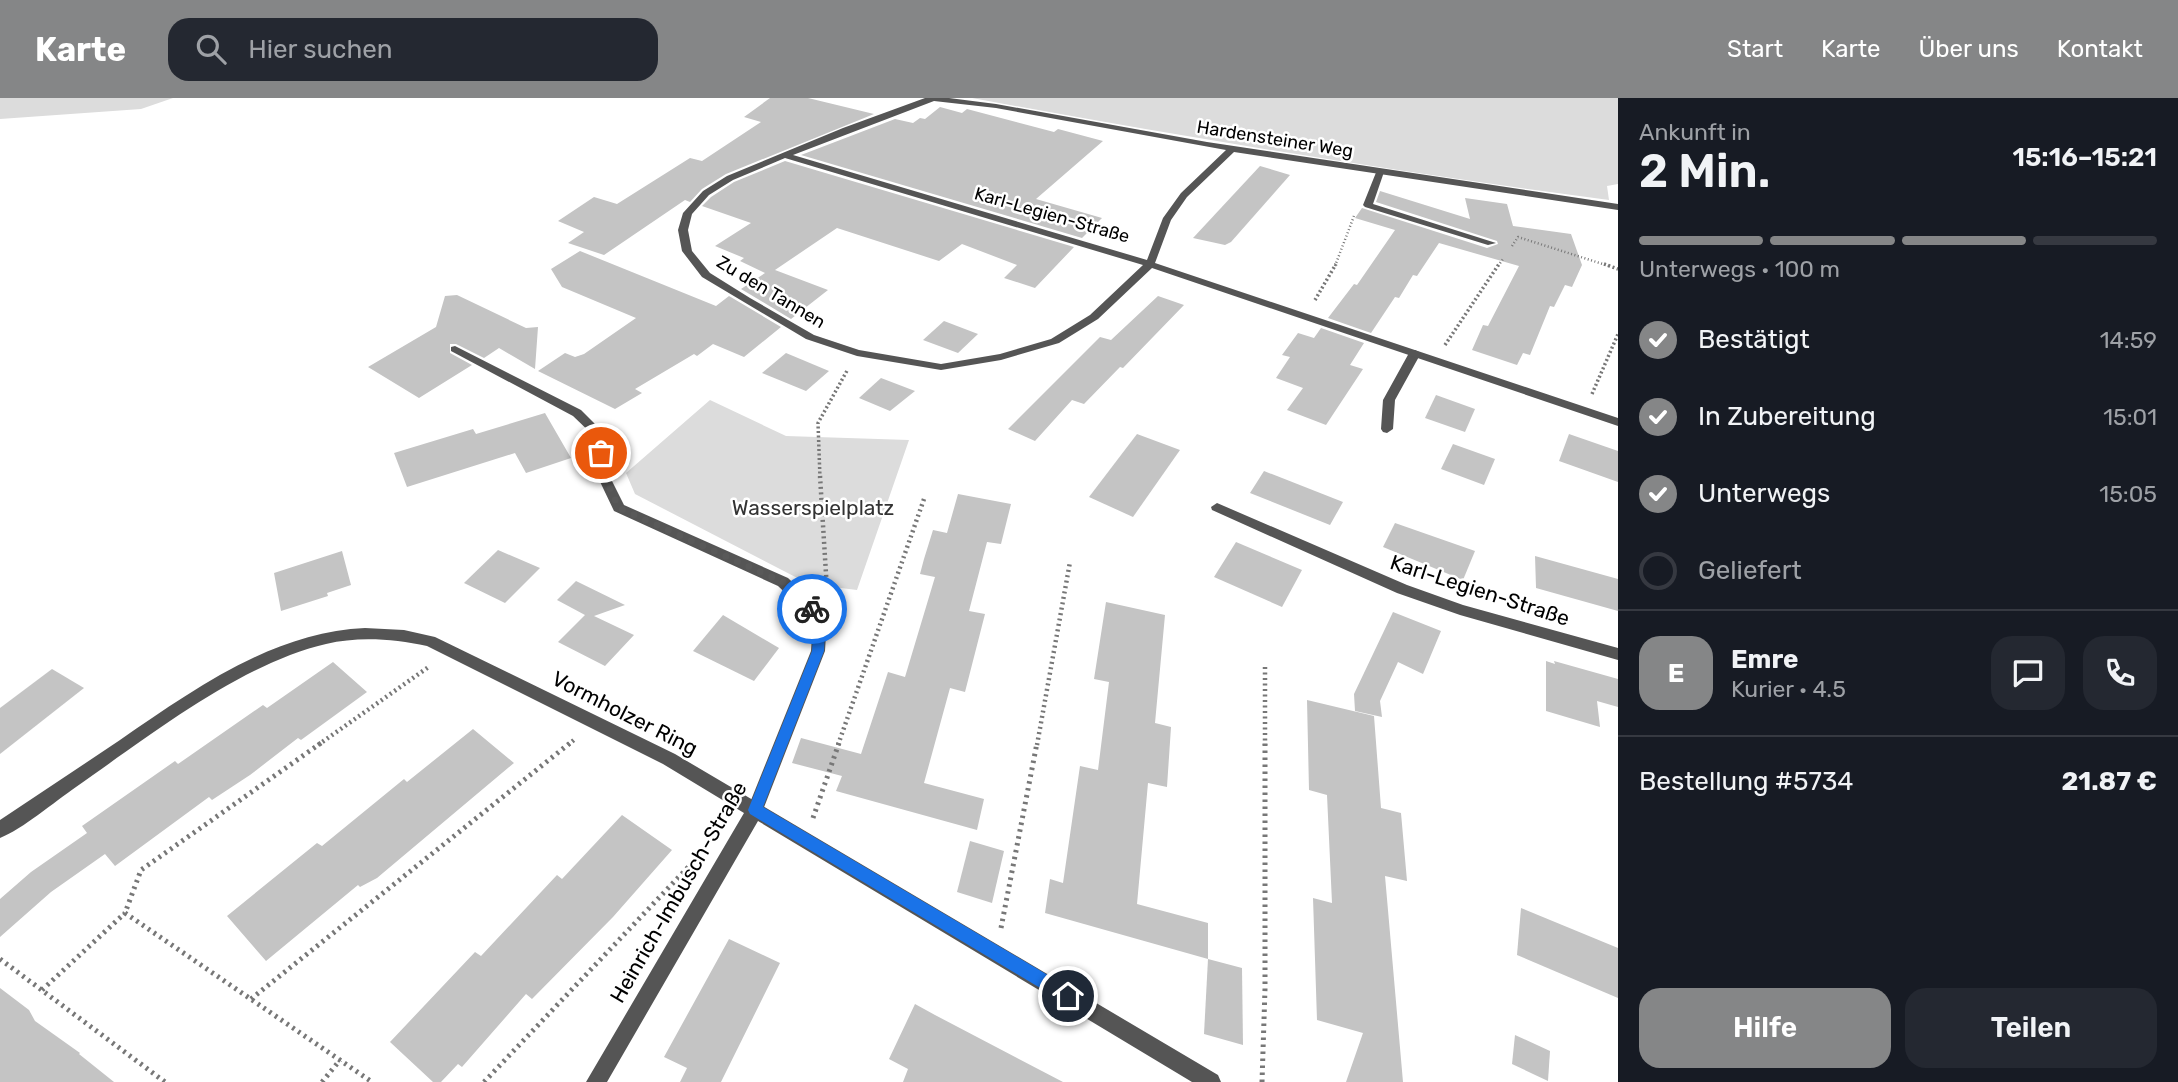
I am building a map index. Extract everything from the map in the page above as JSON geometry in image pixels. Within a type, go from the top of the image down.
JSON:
[{"type":"street","name":"Hardensteiner Weg","points":[[930,99],[996,106],[1232,149],[1618,207]]},
{"type":"street","name":"Zu den Tannen","points":[[930,99],[730,178],[706,193],[688,213],[683,230],[687,251],[706,275],[810,337],[858,353],[942,367],[1001,357],[1055,341],[1094,317],[1150,264],[1166,220],[1184,195],[1232,149]]},
{"type":"street","name":"Karl-Legien-Straße","points":[[786,156],[1150,264],[1618,422]]},
{"type":"street","points":[[1380,172],[1368,205],[1491,243]]},
{"type":"street","name":"Heinrich-Imbusch-Straße","points":[[455,349],[577,413],[603,438],[600,467],[619,508],[783,582],[820,617],[818,651],[755,810],[596,1082]]},
{"type":"street","points":[[1387,429],[1389,400],[1415,354]]},
{"type":"street","name":"Karl-Legien-Straße","points":[[1217,507],[1402,589],[1460,610],[1618,654]]},
{"type":"street","name":"Vormholzer Ring","points":[[0,830],[204,694],[292,649],[326,638],[394,633],[430,641],[669,759],[1211,1082]]},
{"type":"path","points":[[1306,316],[1337,263],[1352,226]]},
{"type":"path","points":[[1512,246],[1518,237],[1618,269]]},
{"type":"path","points":[[1436,360],[1504,256]]},
{"type":"path","points":[[1585,410],[1618,334]]},
{"type":"path","points":[[828,586],[818,423],[858,353]]},
{"type":"path","points":[[818,803],[924,499]]},
{"type":"path","points":[[996,952],[1020,846],[1070,562]]},
{"type":"path","points":[[42,990],[125,914],[141,870],[451,651]]},
{"type":"path","points":[[1262,1082],[1265,989],[1265,667]]},
{"type":"path","points":[[251,999],[596,722]]},
{"type":"path","points":[[484,1082],[699,856]]},
{"type":"path","points":[[125,914],[372,1082]]},
{"type":"path","points":[[0,959],[165,1082]]},
{"type":"path","points":[[322,1082],[340,1060]]},
{"type":"green space","points":[[0,98],[173,98],[141,109],[0,119]]},
{"type":"green space","points":[[972,98],[1618,98],[1618,184],[1607,186],[1609,200],[1290,153]]},
{"type":"green space","name":"Wasserspielplatz","points":[[710,400],[786,436],[909,440],[857,590],[809,584],[635,494],[626,473]]},
{"type":"building","points":[[770,98],[808,98],[874,114],[726,174],[702,189],[690,202],[685,200],[604,255],[568,243],[584,232],[558,221],[594,197],[617,204],[690,158],[702,161],[761,122],[744,117]]},
{"type":"building","points":[[940,107],[962,113],[967,109],[1054,132],[1058,129],[1103,141],[1036,199],[1102,218],[1082,238],[801,155],[895,119],[913,123],[920,118],[925,119]]},
{"type":"building","points":[[785,161],[1074,247],[1035,288],[1004,278],[1017,265],[962,244],[939,261],[837,228],[775,270],[828,290],[791,319],[741,289],[765,273],[740,261],[744,258],[715,246],[751,223],[702,206],[734,182]]},
{"type":"building","points":[[1260,166],[1290,175],[1231,242],[1225,245],[1193,238]]},
{"type":"building","points":[[1380,191],[1470,219],[1465,198],[1507,204],[1513,226],[1571,234],[1582,265],[1572,287],[1565,285],[1554,307],[1550,306],[1530,355],[1523,353],[1517,365],[1472,350],[1483,325],[1488,326],[1519,266],[1439,243],[1417,276],[1413,275],[1399,298],[1395,297],[1371,333],[1328,318],[1354,284],[1357,285],[1395,230],[1355,218],[1362,208],[1487,248],[1498,244],[1497,241],[1376,202]]},
{"type":"building","points":[[580,251],[716,306],[729,296],[781,327],[744,357],[713,344],[697,356],[694,354],[635,389],[642,393],[615,409],[538,371],[565,353],[575,357],[584,354],[636,318],[562,287],[551,269]]},
{"type":"building","points":[[457,295],[526,328],[538,327],[535,369],[499,348],[484,358],[456,344],[450,344],[450,353],[472,365],[419,398],[368,367],[436,327],[445,296]]},
{"type":"building","points":[[1158,296],[1184,305],[1084,404],[1072,400],[1035,441],[1008,429],[1100,337],[1111,340]]},
{"type":"building","points":[[944,321],[978,334],[958,353],[923,340]]},
{"type":"building","points":[[1321,328],[1364,343],[1350,365],[1363,369],[1326,425],[1287,410],[1303,388],[1276,378],[1290,357],[1282,355],[1298,333],[1314,338]]},
{"type":"building","points":[[786,353],[829,371],[806,391],[762,373]]},
{"type":"building","points":[[881,378],[915,391],[890,411],[859,398]]},
{"type":"building","points":[[1436,395],[1475,409],[1465,432],[1425,418]]},
{"type":"building","points":[[545,413],[571,458],[526,473],[515,453],[407,487],[394,453],[473,429],[476,434]]},
{"type":"building","points":[[1137,434],[1180,450],[1133,517],[1089,497]]},
{"type":"building","points":[[1569,434],[1618,451],[1618,482],[1559,461]]},
{"type":"building","points":[[1453,444],[1495,459],[1484,485],[1441,469]]},
{"type":"building","points":[[1264,471],[1343,502],[1330,525],[1250,493]]},
{"type":"building","points":[[958,494],[1011,504],[1001,544],[987,542],[969,611],[985,614],[965,692],[950,688],[924,783],[984,799],[977,830],[836,791],[842,776],[792,763],[801,738],[861,754],[888,672],[905,677],[935,577],[920,574],[924,559],[933,530],[947,533]]},
{"type":"building","points":[[1395,523],[1475,551],[1463,580],[1383,547]]},
{"type":"building","points":[[1236,542],[1302,570],[1282,607],[1214,577]]},
{"type":"building","points":[[498,550],[540,568],[505,603],[464,583]]},
{"type":"building","points":[[342,551],[351,585],[327,593],[328,596],[281,611],[274,573]]},
{"type":"building","points":[[1535,556],[1618,579],[1618,611],[1536,588]]},
{"type":"building","points":[[576,581],[625,605],[594,616],[634,635],[605,666],[558,642],[585,615],[557,600]]},
{"type":"building","points":[[1106,602],[1165,615],[1155,723],[1171,727],[1167,787],[1148,783],[1137,904],[1208,923],[1208,959],[1045,913],[1050,879],[1063,883],[1080,766],[1098,770],[1109,682],[1094,679]]},
{"type":"building","points":[[1393,612],[1441,631],[1423,674],[1398,662],[1380,701],[1382,717],[1355,711],[1354,694]]},
{"type":"building","points":[[723,615],[779,648],[754,681],[693,651]]},
{"type":"building","points":[[1546,661],[1618,679],[1618,707],[1597,701],[1600,727],[1546,711]]},
{"type":"building","points":[[333,662],[367,692],[301,740],[298,738],[250,775],[212,800],[209,797],[115,866],[105,854],[51,892],[0,937],[0,899],[31,872],[87,833],[82,826],[175,761],[178,764],[263,705],[267,708]]},
{"type":"building","points":[[52,669],[84,688],[0,754],[0,708]]},
{"type":"building","points":[[1307,700],[1374,716],[1381,808],[1401,813],[1407,881],[1385,876],[1403,1082],[1346,1082],[1363,1033],[1317,1020],[1313,898],[1332,903],[1327,795],[1309,790]]},
{"type":"building","points":[[473,729],[514,763],[377,878],[360,887],[358,885],[266,961],[227,916],[317,843],[322,846],[404,779],[407,782]]},
{"type":"building","points":[[622,815],[672,850],[613,917],[532,999],[526,994],[462,1067],[458,1064],[441,1082],[433,1082],[390,1042],[475,952],[481,956],[557,875],[562,879]]},
{"type":"building","points":[[970,841],[1004,851],[992,903],[957,892]]},
{"type":"building","points":[[1521,908],[1618,948],[1618,998],[1517,955]]},
{"type":"building","points":[[729,939],[780,963],[721,1082],[680,1082],[687,1068],[664,1057]]},
{"type":"building","points":[[1208,959],[1242,968],[1243,1045],[1204,1034]]},
{"type":"building","points":[[0,988],[29,1010],[35,1021],[80,1053],[114,1082],[0,1082]]},
{"type":"building","points":[[915,1004],[1063,1082],[903,1082],[908,1069],[889,1059]]},
{"type":"building","points":[[1515,1035],[1550,1051],[1548,1081],[1512,1064]]},
{"type":"way so far","points":[[601,453],[600,467],[619,508],[783,582],[812,609]]},
{"type":"route","points":[[812,609],[820,617],[818,651],[755,810],[1068,996]]}]
